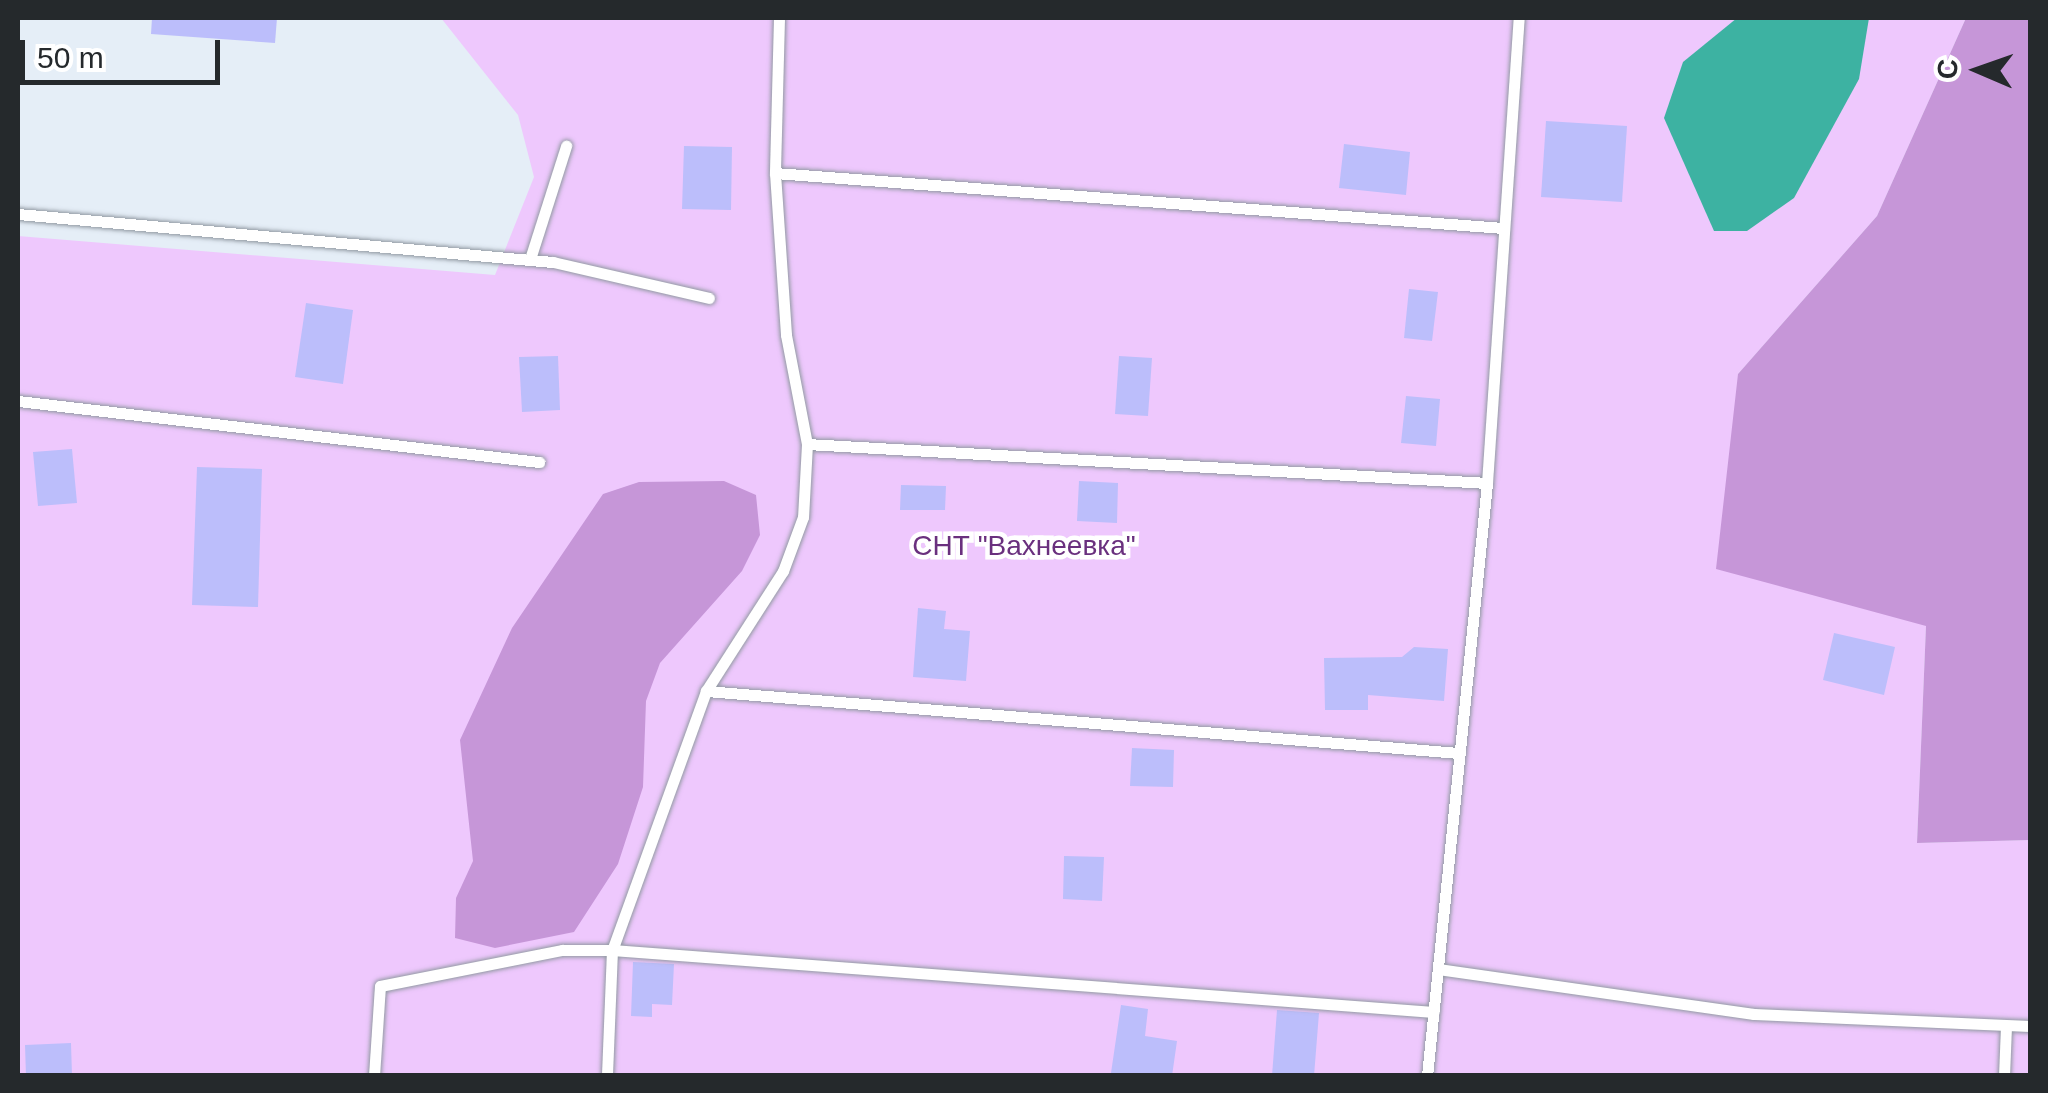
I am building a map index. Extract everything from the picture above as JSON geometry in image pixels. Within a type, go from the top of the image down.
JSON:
[{"type":"lane","points":[[607,1076],[612,950],[706,691],[783,571],[803,517],[807,444],[786,334],[775,172],[779,18]]},
{"type":"lane","points":[[1427,1076],[1487,483],[1502,228],[1520,18]]},
{"type":"lane","points":[[530,260],[566,146]]},
{"type":"lane","points":[[775,172],[1502,228]]},
{"type":"lane","points":[[18,214],[530,260],[709,298]]},
{"type":"lane","points":[[18,402],[498,450],[539,462]]},
{"type":"lane","points":[[807,444],[1487,483]]},
{"type":"lane","points":[[706,691],[1458,754]]},
{"type":"lane","points":[[374,1076],[380,986],[562,950],[612,950],[1434,1012]]},
{"type":"lane","points":[[1438,969],[1754,1014],[2030,1026]]},
{"type":"lane","points":[[2004,1076],[2006,1026]]},
{"type":"green space","name":"СНТ \"Вахнеевка\"","points":[[441,18],[1966,18],[1877,216],[1738,374],[1926,626],[1917,843],[2030,840],[2030,1075],[18,1075],[18,236],[495,275],[534,177],[518,115]]},
{"type":"shaded area","points":[[1737,18],[1869,18],[1859,79],[1794,198],[1747,231],[1714,231],[1664,118],[1683,62]]},
{"type":"shaded area","points":[[1966,18],[2030,18],[2030,840],[1917,843],[1926,626],[1716,569],[1738,374],[1877,216]]},
{"type":"shaded area","points":[[724,481],[756,495],[760,535],[742,571],[660,663],[646,701],[643,787],[618,864],[574,932],[495,948],[455,938],[456,898],[473,861],[460,740],[512,628],[603,494],[639,482]]},
{"type":"building","points":[[152,18],[277,18],[275,43],[151,34]]},
{"type":"building","points":[[1546,121],[1627,126],[1622,202],[1541,197]]},
{"type":"building","points":[[1344,144],[1410,152],[1406,195],[1339,188]]},
{"type":"building","points":[[684,146],[732,147],[731,210],[682,209]]},
{"type":"building","points":[[1409,289],[1438,292],[1432,341],[1404,338]]},
{"type":"building","points":[[306,303],[353,310],[343,384],[295,377]]},
{"type":"building","points":[[558,356],[560,410],[522,412],[519,357]]},
{"type":"building","points":[[1119,356],[1152,358],[1148,416],[1115,414]]},
{"type":"building","points":[[1406,396],[1440,399],[1436,446],[1401,443]]},
{"type":"building","points":[[72,449],[77,503],[38,506],[33,452]]},
{"type":"building","points":[[197,467],[262,469],[258,607],[192,605]]},
{"type":"building","points":[[1079,481],[1118,483],[1117,523],[1077,521]]},
{"type":"building","points":[[901,485],[946,486],[945,510],[900,510]]},
{"type":"building","points":[[918,608],[946,611],[944,629],[970,631],[966,681],[913,677]]},
{"type":"building","points":[[1834,633],[1895,647],[1884,695],[1823,680]]},
{"type":"building","points":[[1414,647],[1448,649],[1444,701],[1368,695],[1368,710],[1325,710],[1324,658],[1402,657]]},
{"type":"building","points":[[1132,748],[1174,750],[1173,787],[1130,786]]},
{"type":"building","points":[[1064,856],[1104,857],[1102,901],[1063,899]]},
{"type":"building","points":[[633,962],[674,964],[672,1005],[652,1004],[652,1017],[631,1016]]},
{"type":"building","points":[[1121,1005],[1148,1009],[1145,1036],[1177,1041],[1172,1076],[1111,1073]]},
{"type":"building","points":[[1277,1010],[1319,1013],[1314,1076],[1272,1076]]},
{"type":"building","points":[[71,1043],[72,1076],[26,1076],[25,1045]]}]
